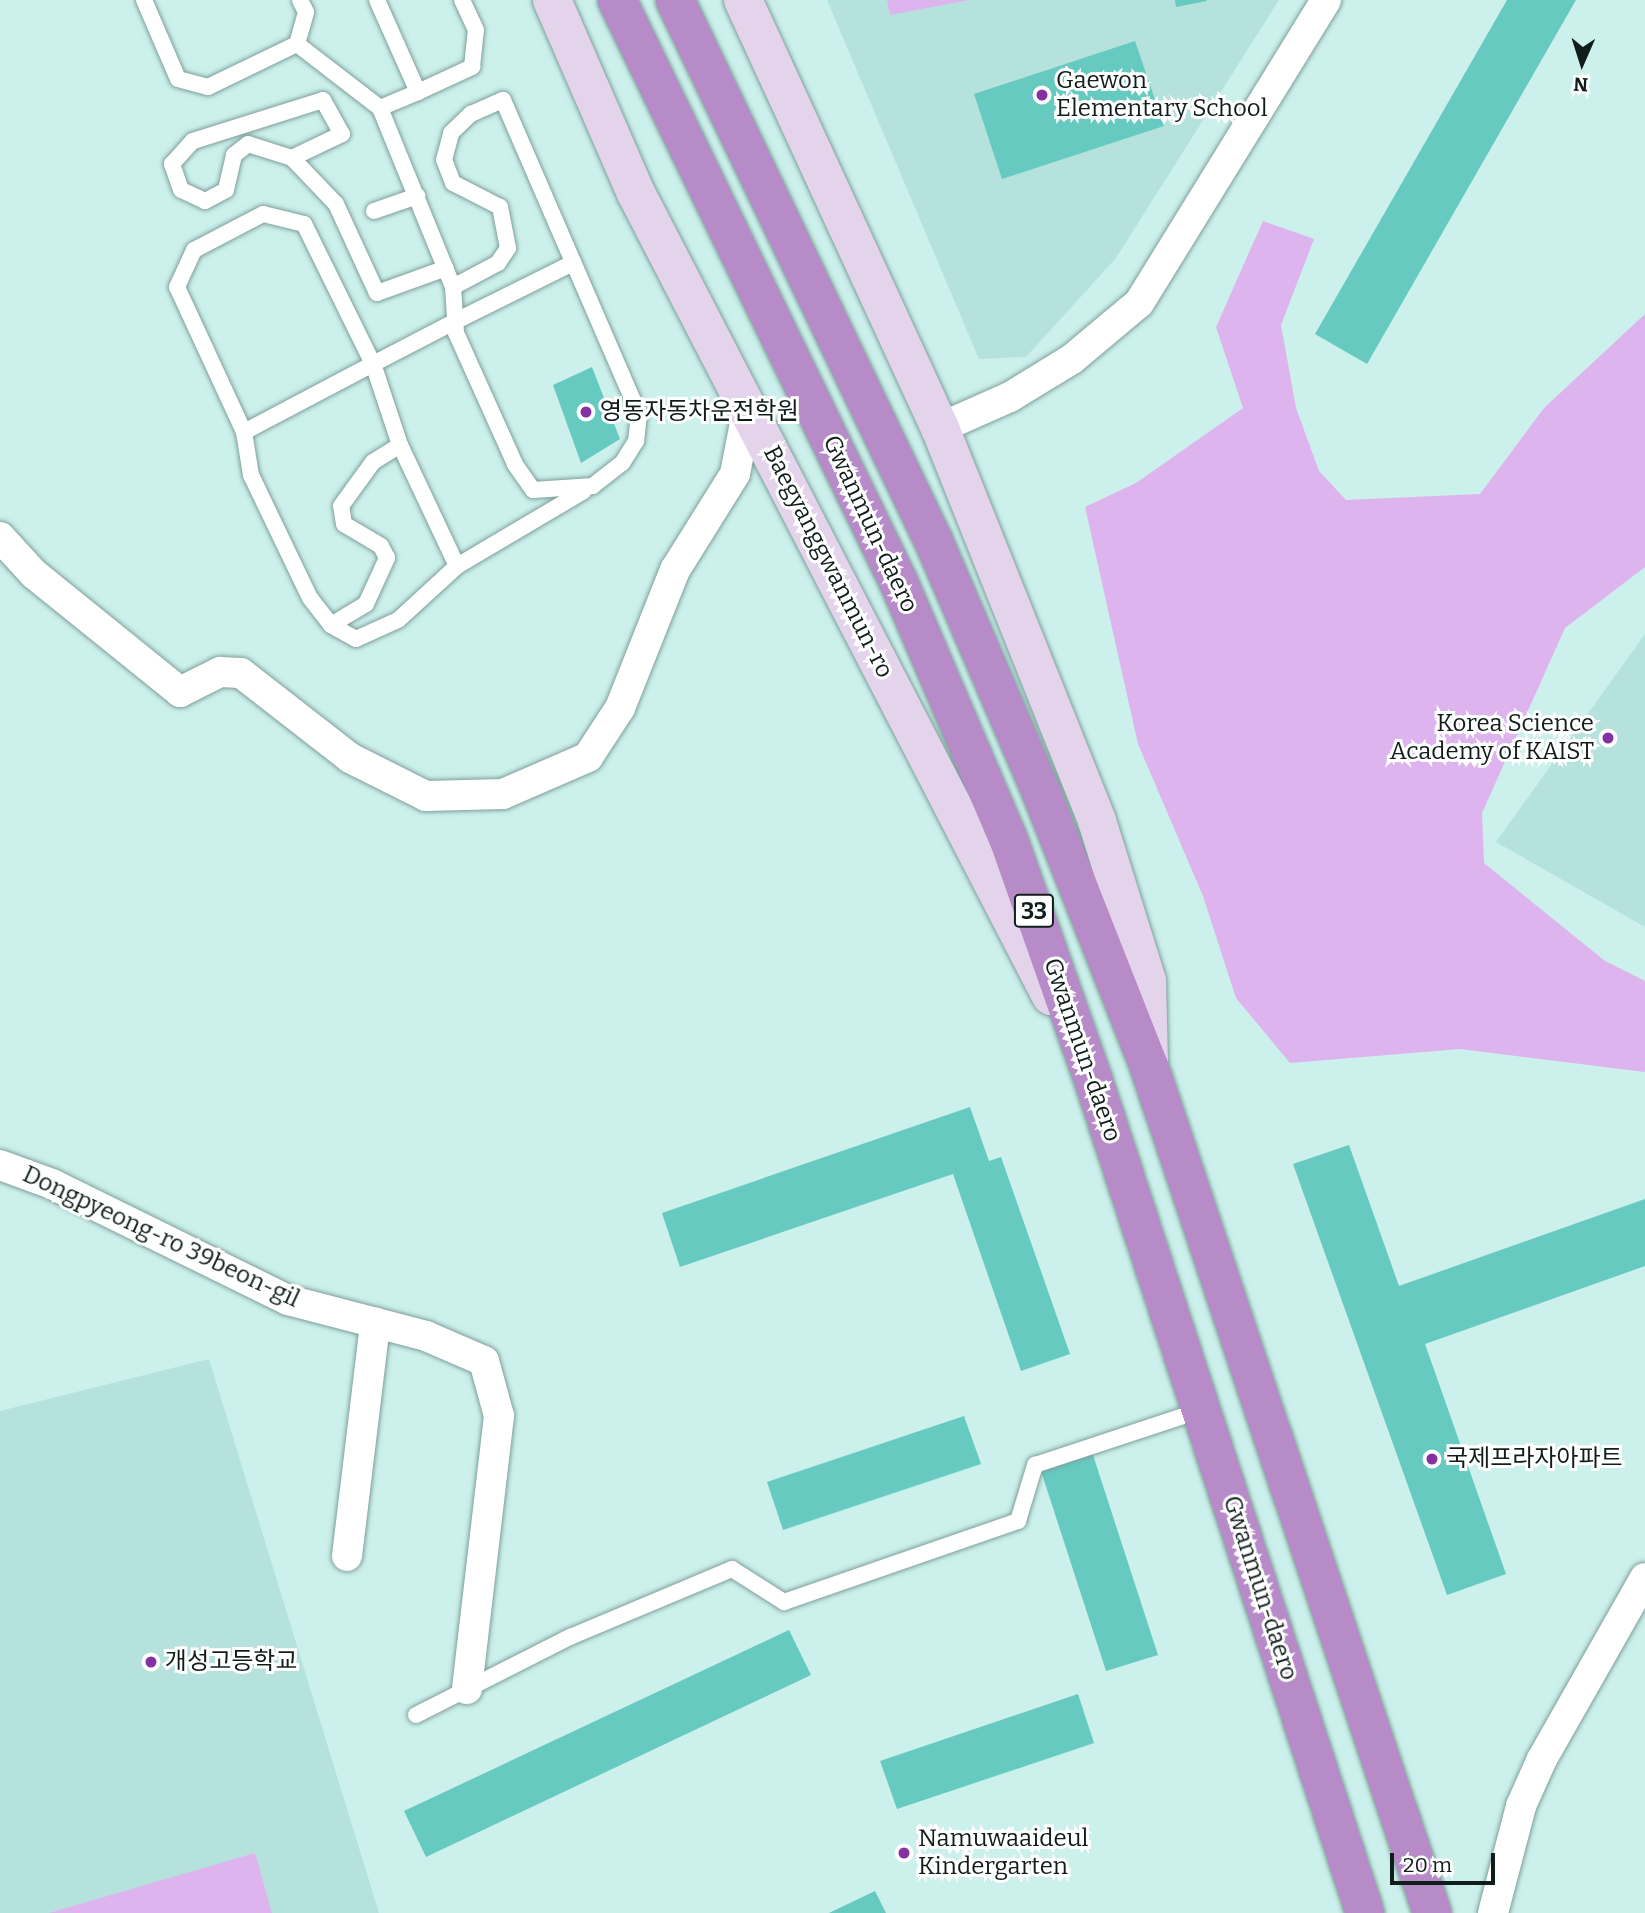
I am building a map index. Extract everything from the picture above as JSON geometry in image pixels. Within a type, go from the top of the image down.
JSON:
[{"type":"highway","name":"Gwanmun-daero","points":[[617,0],[899,583],[1008,838],[1094,1082],[1365,1913]]},
{"type":"highway","name":"Gwanmun-daero","points":[[676,0],[934,542],[1149,1066],[1410,1840],[1432,1913]]},
{"type":"main road","name":"Baegyanggwanmun-ro","points":[[552,0],[636,193],[1094,1082]]},
{"type":"main road","points":[[743,0],[940,428],[1097,821],[1147,981],[1149,1066]]},
{"type":"street","points":[[940,428],[1010,397],[1072,359],[1139,303],[1326,0]]},
{"type":"street","points":[[0,537],[43,582],[180,692],[220,672],[241,673],[350,758],[426,796],[503,794],[588,757],[620,708],[676,570],[734,474],[748,407]]},
{"type":"street","name":"Dongpyeong-ro 39beon-gil","points":[[0,1165],[52,1184],[288,1300],[461,1348],[484,1361],[495,1387],[499,1416],[467,1689]]},
{"type":"street","points":[[347,1556],[375,1323]]},
{"type":"street","points":[[1493,1913],[1521,1806],[1550,1739],[1645,1578]]},
{"type":"lane","points":[[144,0],[178,79],[208,87],[297,44],[306,12],[300,0]]},
{"type":"lane","points":[[377,0],[418,92]]},
{"type":"lane","points":[[380,108],[472,67],[475,30],[462,0]]},
{"type":"lane","points":[[297,44],[380,108],[446,268],[453,287],[456,321],[515,464],[533,489],[593,486]]},
{"type":"lane","points":[[292,158],[342,134],[323,100],[193,141],[173,164],[181,190],[205,201],[226,190],[234,155],[248,144],[292,158],[336,204],[377,293],[446,268]]},
{"type":"lane","points":[[453,287],[498,263],[508,248],[500,207],[453,183],[444,160],[451,133],[471,114],[503,100],[639,414],[636,441],[622,463],[593,486],[457,566],[398,621],[356,639],[331,625],[310,598],[251,475],[244,432],[177,287],[194,250],[227,230],[263,214],[304,224],[373,364],[400,445],[457,566]]},
{"type":"lane","points":[[374,211],[417,196]]},
{"type":"lane","points":[[244,432],[573,263]]},
{"type":"lane","points":[[331,625],[366,604],[387,558],[381,546],[344,524],[341,506],[373,462],[400,445]]},
{"type":"lane","points":[[416,1715],[570,1637],[732,1569],[784,1602],[1018,1521],[1035,1465],[1201,1410]]},
{"type":"shaded area","name":"Gaewon Elementary School","points":[[827,0],[1279,0],[1116,258],[1026,357],[979,359]]},
{"type":"shaded area","points":[[887,0],[969,0],[890,15]]},
{"type":"shaded area","points":[[1263,221],[1314,239],[1281,325],[1296,408],[1319,471],[1346,500],[1480,494],[1544,408],[1645,314],[1645,567],[1565,628],[1482,813],[1484,863],[1605,961],[1645,981],[1645,1072],[1460,1049],[1290,1063],[1236,998],[1203,896],[1138,744],[1085,507],[1136,483],[1243,408],[1216,327]]},
{"type":"shaded area","name":"Korea Science Academy of KAIST","points":[[1645,634],[1645,927],[1496,842]]},
{"type":"shaded area","name":"개성고등학교","points":[[209,1359],[379,1913],[0,1913],[0,1411]]},
{"type":"shaded area","points":[[255,1853],[272,1913],[49,1913]]},
{"type":"building","points":[[1175,0],[1206,0],[1207,1],[1176,7]]},
{"type":"building","points":[[1507,0],[1576,0],[1367,364],[1315,334]]},
{"type":"building","points":[[1135,41],[1164,126],[1002,179],[974,94]]},
{"type":"building","name":"영동자동차운전학원","points":[[592,367],[620,439],[581,463],[553,385]]},
{"type":"building","points":[[970,1107],[989,1161],[1001,1157],[1070,1354],[1021,1371],[953,1174],[680,1267],[662,1213]]},
{"type":"building","name":"국제프라자아파트","points":[[1349,1145],[1399,1286],[1645,1199],[1645,1266],[1425,1344],[1506,1574],[1447,1595],[1293,1164]]},
{"type":"building","points":[[964,1416],[981,1464],[783,1530],[767,1482]]},
{"type":"building","points":[[1092,1452],[1158,1655],[1106,1671],[1040,1468]]},
{"type":"building","points":[[789,1630],[811,1675],[426,1857],[404,1811]]},
{"type":"building","points":[[1078,1694],[1094,1743],[897,1809],[880,1761]]},
{"type":"building","points":[[875,1891],[886,1913],[829,1913]]},
{"type":"place","name":"Gaewon Elementary School","points":[[1042,95]]},
{"type":"place","name":"영동자동차운전학원","points":[[586,412]]},
{"type":"place","name":"Korea Science Academy of KAIST","points":[[1608,738]]},
{"type":"place","name":"국제프라자아파트","points":[[1432,1459]]},
{"type":"place","name":"개성고등학교","points":[[151,1662]]},
{"type":"place","name":"Namuwaaideul Kindergarten","points":[[904,1853]]}]
